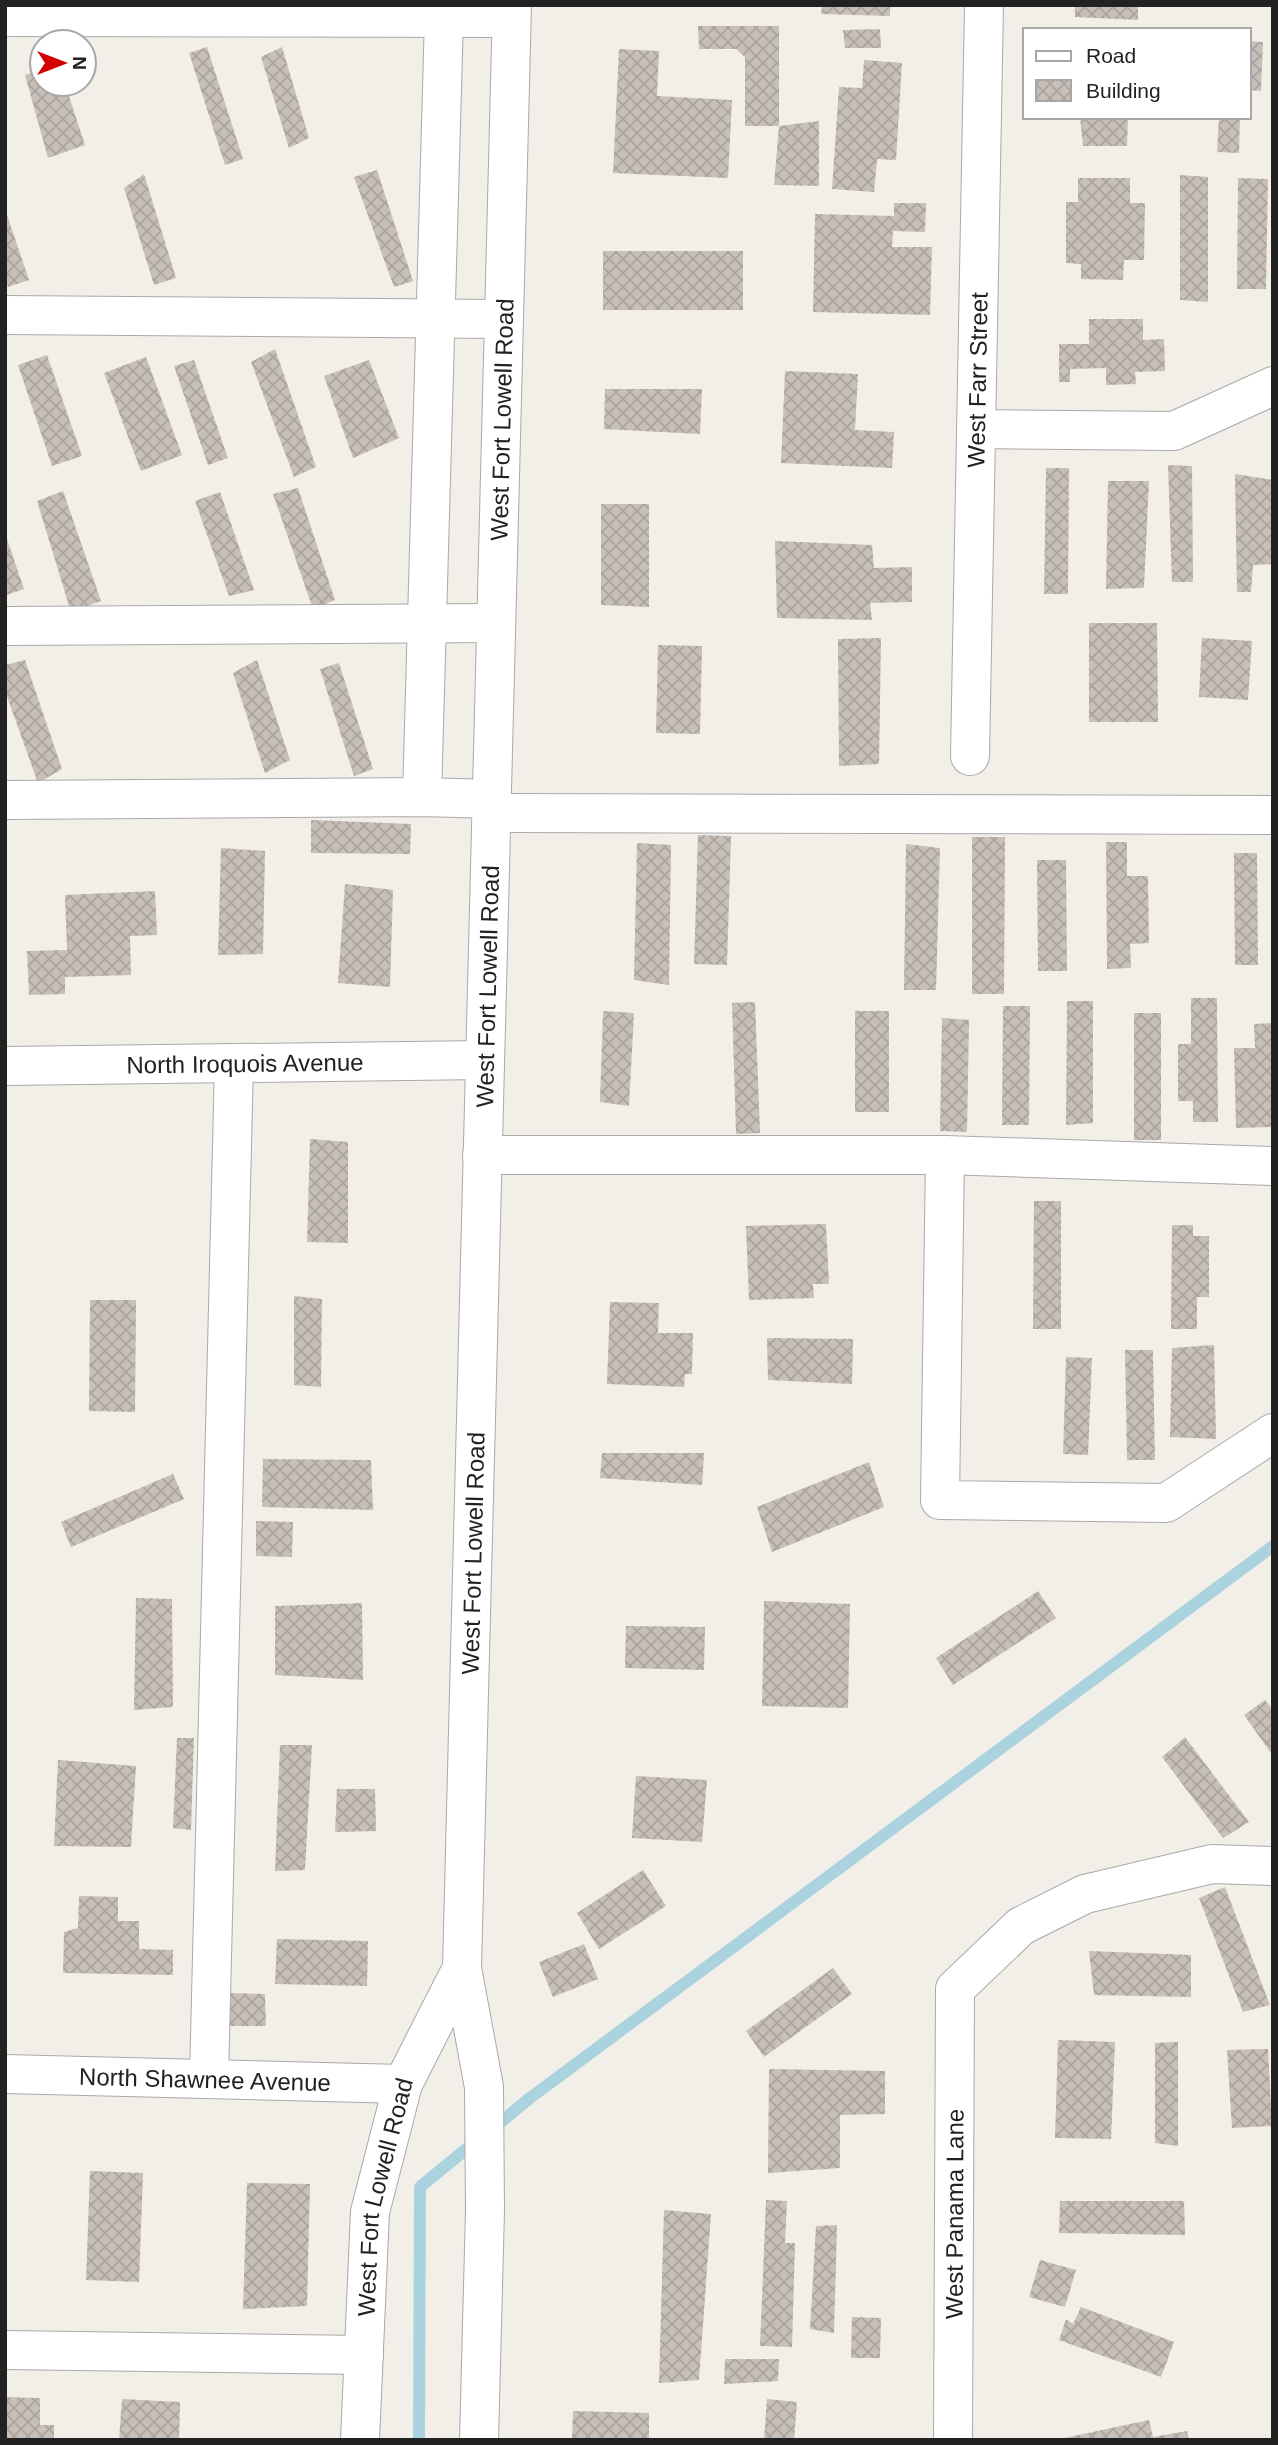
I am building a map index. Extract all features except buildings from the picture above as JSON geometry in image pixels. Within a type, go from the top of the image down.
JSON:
[{"type":"street","name":"West Farr Street","points":[[970,756],[984,5]]},
{"type":"street","points":[[5,17],[444,18],[512,12]]},
{"type":"street","name":"West Fort Lowell Road","points":[[479,2440],[485,2210],[484,2087],[462,1968],[512,12]]},
{"type":"street","points":[[422,797],[444,18]]},
{"type":"street","points":[[5,315],[504,319]]},
{"type":"street","points":[[976,429],[1174,431],[1273,386]]},
{"type":"street","points":[[5,626],[496,623]]},
{"type":"street","points":[[5,800],[422,797],[491,806],[1273,815]]},
{"type":"street","name":"North Iroquois Avenue","points":[[5,1066],[484,1060]]},
{"type":"street","points":[[209,2079],[234,1063]]},
{"type":"street","points":[[482,1155],[945,1155],[1273,1166]]},
{"type":"street","points":[[945,1155],[940,1500],[1166,1503],[1273,1433]]},
{"type":"street","name":"West Panama Lane","points":[[953,2440],[955,1989],[1021,1926],[1085,1894],[1212,1864],[1273,1866]]},
{"type":"street","name":"West Fort Lowell Road","points":[[360,2440],[370,2211],[403,2084],[462,1968]]},
{"type":"street","name":"North Shawnee Avenue","points":[[5,2074],[403,2084]]},
{"type":"street","points":[[5,2350],[364,2355]]},
{"type":"waterway","points":[[491,2130],[530,2098],[1273,1546]]},
{"type":"waterway","points":[[419,2440],[420,2187],[476,2141]]}]
